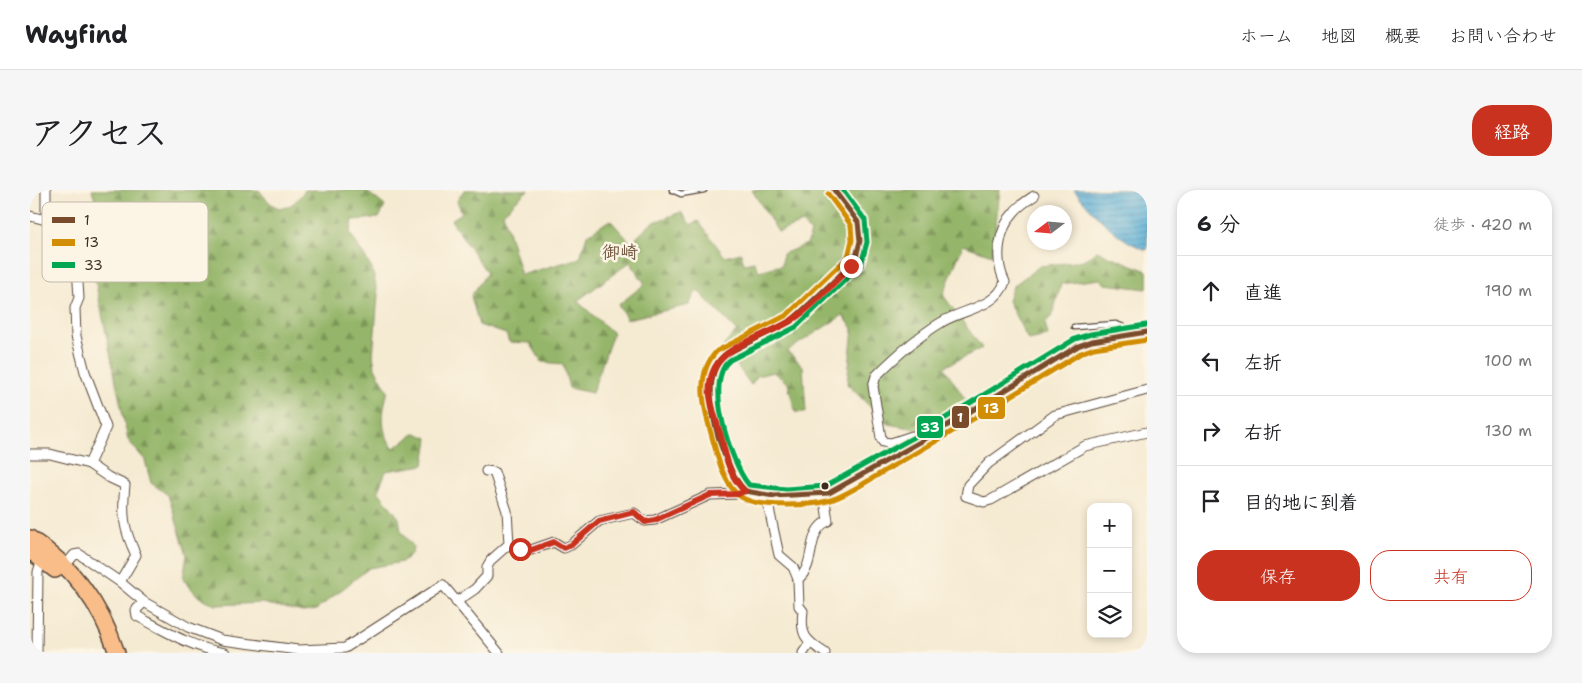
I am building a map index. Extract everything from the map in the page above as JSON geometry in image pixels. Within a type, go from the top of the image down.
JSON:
[{"type":"main road","points":[[30,538],[66,566],[97,607],[117,653]]},
{"type":"main road","points":[[36,555],[58,572],[81,597],[96,622],[107,653]]},
{"type":"street","points":[[745,491],[731,471],[712,404],[710,385],[713,372],[718,360],[726,354],[798,316],[855,261],[860,241],[858,222],[834,190]]},
{"type":"street","points":[[920,442],[912,436],[891,443],[883,442],[873,386],[876,376],[941,322],[990,301],[1001,293],[1005,282],[1000,272],[1000,238],[1014,211],[1034,196]]},
{"type":"street","points":[[78,282],[79,298],[75,308],[76,336],[85,372],[106,427],[89,464]]},
{"type":"street","points":[[508,544],[531,550],[554,542],[564,548],[571,545],[599,521],[634,512],[645,522],[655,520],[710,495],[738,494],[745,491],[766,495],[824,494],[920,442],[1078,346],[1092,341],[1145,334]]},
{"type":"street","points":[[1147,390],[1055,415],[989,463],[968,485],[966,496],[984,502],[991,500],[1085,446],[1147,432]]},
{"type":"street","points":[[30,454],[50,454],[89,464],[108,477],[125,485],[122,516],[126,536],[136,554],[120,582]]},
{"type":"street","points":[[486,471],[494,472],[504,502],[508,544]]},
{"type":"street","points":[[798,579],[810,565],[811,551],[821,524],[828,521],[824,494]]},
{"type":"street","points":[[766,495],[779,555],[793,567],[798,579],[799,606],[803,611],[801,629],[810,643],[825,653]]},
{"type":"street","points":[[456,602],[474,589],[487,576],[487,567],[491,560],[508,544]]},
{"type":"street","points":[[66,566],[74,555],[79,554],[120,582],[144,602],[188,627],[222,640],[317,652],[345,648],[443,585],[499,653]]},
{"type":"street","points":[[36,555],[38,572],[38,653]]},
{"type":"street","points":[[144,602],[136,610],[137,616],[186,642],[211,651],[225,653]]},
{"type":"street","points":[[803,653],[810,643]]},
{"type":"lane","points":[[672,190],[681,194],[704,190]]},
{"type":"lane","points":[[1074,327],[1116,324],[1145,334]]},
{"type":"green space","points":[[92,190],[259,190],[271,203],[282,208],[293,203],[305,190],[365,190],[385,206],[379,218],[353,220],[350,233],[372,269],[378,295],[373,355],[375,368],[388,391],[383,414],[386,435],[394,448],[416,433],[428,438],[424,465],[386,471],[378,491],[399,518],[401,531],[413,546],[412,553],[402,562],[369,568],[316,610],[303,612],[262,603],[216,605],[198,596],[183,579],[187,555],[168,495],[151,483],[145,460],[128,440],[96,282],[208,282],[208,202],[96,202]]},
{"type":"green space","points":[[464,190],[528,190],[503,213],[521,275],[580,258],[587,235],[610,220],[631,243],[652,223],[681,212],[691,225],[698,221],[725,257],[741,253],[744,264],[754,262],[759,271],[782,265],[783,254],[807,244],[811,233],[802,223],[778,232],[752,190],[1000,190],[992,255],[963,245],[943,295],[982,348],[944,367],[969,405],[922,430],[888,424],[847,384],[853,329],[843,315],[787,351],[803,366],[806,412],[795,412],[788,383],[773,372],[757,376],[751,385],[723,346],[737,331],[697,290],[689,305],[627,319],[618,305],[645,284],[630,262],[577,301],[613,333],[592,393],[569,388],[563,364],[542,362],[530,343],[509,342],[506,334],[479,325],[471,296],[487,273],[451,220],[462,213],[457,201]]},
{"type":"green space","points":[[1097,251],[1147,271],[1147,289],[1105,284],[1100,279],[1061,284],[1052,316],[1045,323],[1048,336],[1028,340],[1008,301],[1013,286],[1040,266],[1083,261]]},
{"type":"water","points":[[1074,190],[1147,190],[1147,250],[1116,233],[1089,208]]},
{"type":"transit line","name":"1","points":[[834,190],[858,222],[860,241],[855,261],[791,321],[726,354],[716,366],[712,382],[711,401],[714,422],[728,463],[745,491],[774,496],[829,493],[920,442],[1078,346],[1092,341],[1147,332]]},
{"type":"transit line","name":"33","points":[[843,190],[865,220],[867,242],[861,265],[796,327],[730,360],[722,370],[719,385],[719,403],[723,422],[735,459],[749,485],[786,489],[826,486],[916,436],[1075,339],[1091,334],[1146,325]]},
{"type":"transit line","name":"13","points":[[828,194],[851,225],[852,240],[848,257],[787,315],[717,351],[705,370],[703,381],[704,404],[719,461],[730,486],[741,497],[749,501],[798,505],[831,500],[854,489],[941,438],[1081,353],[1094,348],[1147,340]]},
{"type":"district","name":"御崎","points":[[620,252]]},
{"type":"route","points":[[520,549],[531,550],[554,542],[564,548],[571,545],[599,521],[621,517],[634,512],[645,522],[655,520],[710,495],[738,494],[745,491],[740,487],[731,471],[712,404],[710,385],[715,366],[721,357],[798,316],[851,266]]}]
